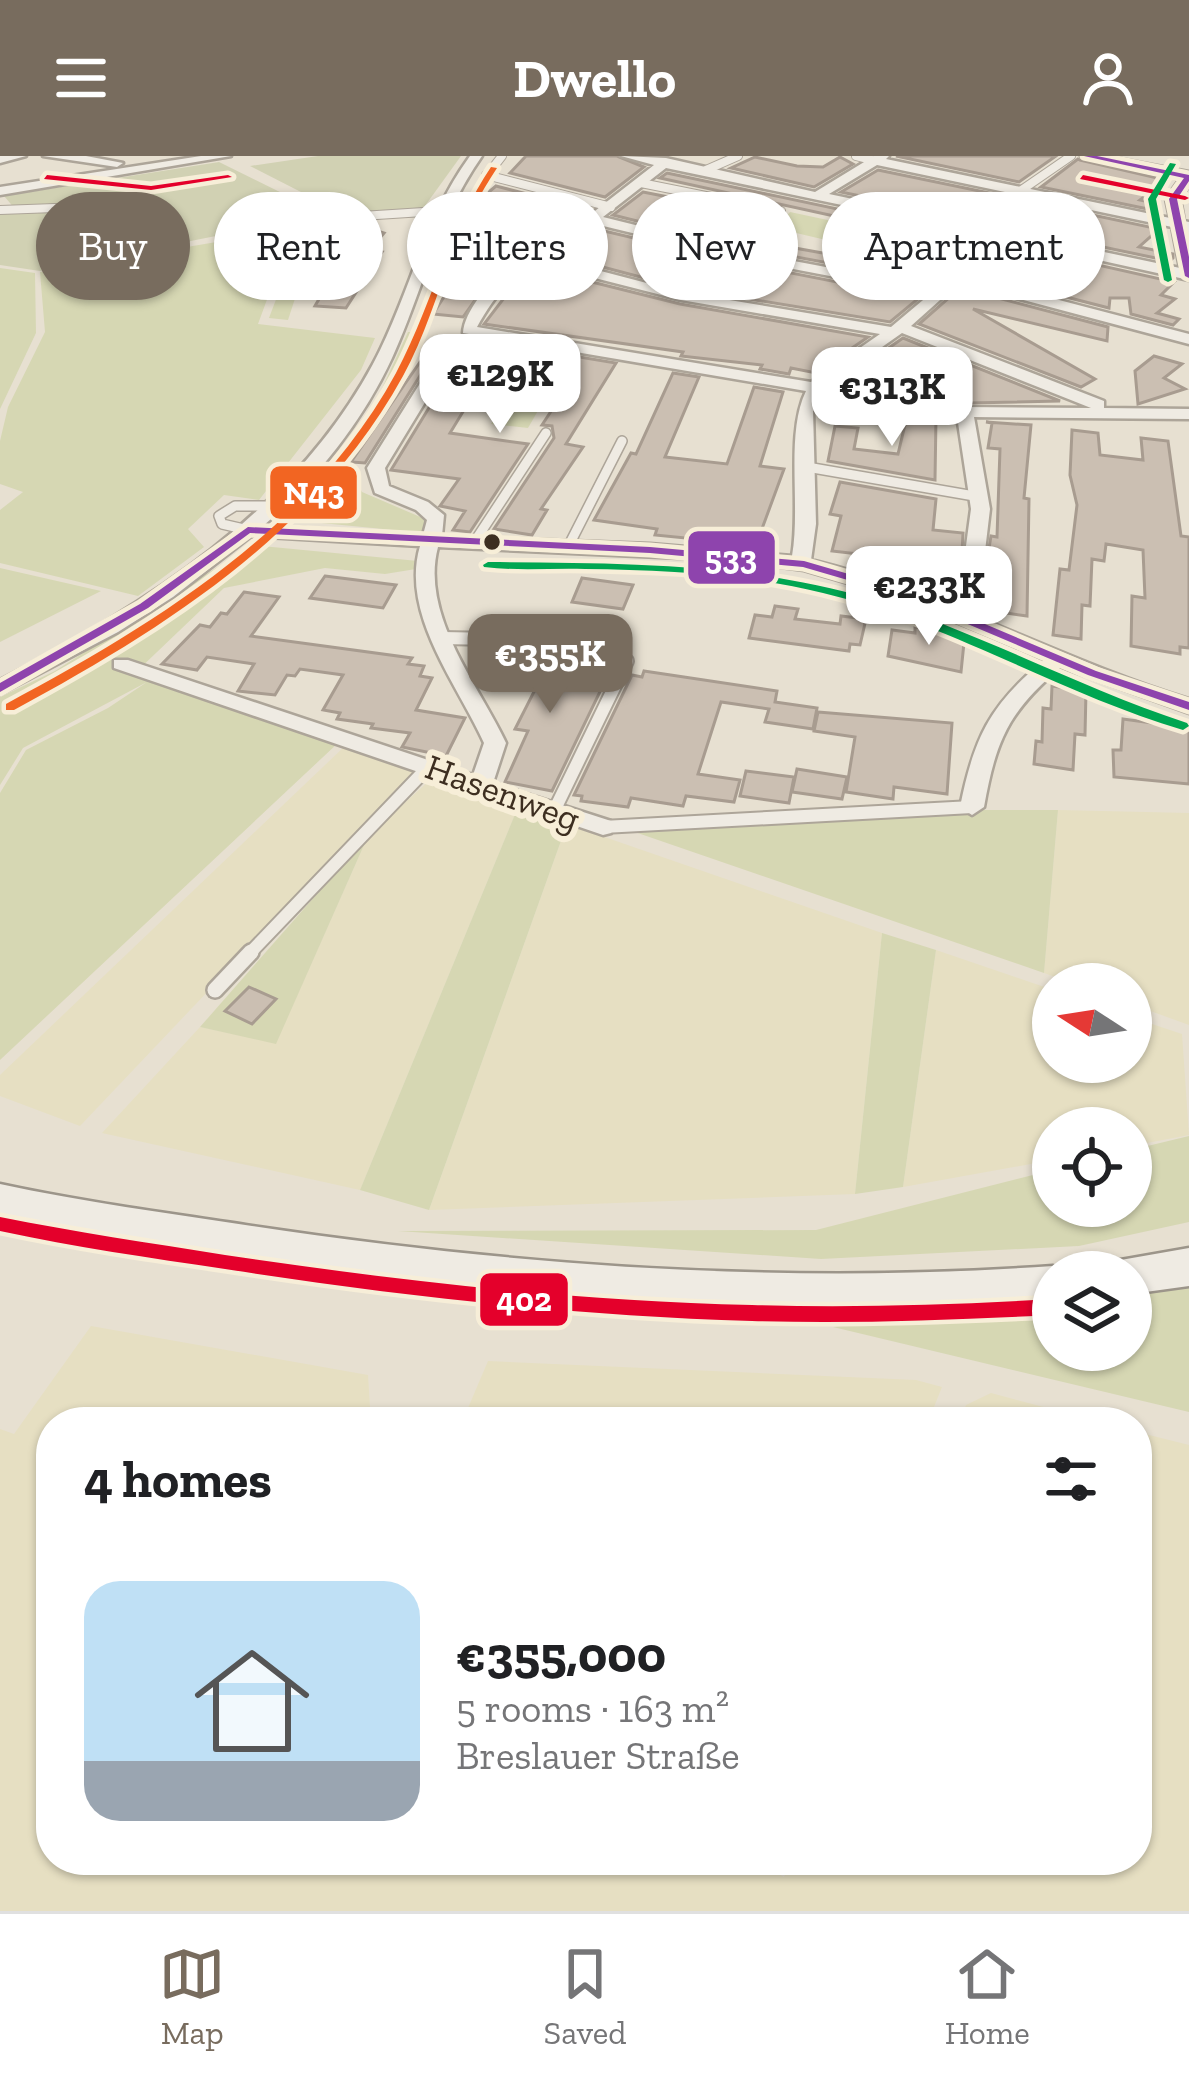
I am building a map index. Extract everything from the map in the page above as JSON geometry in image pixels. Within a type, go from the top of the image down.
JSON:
[{"type":"main road","points":[[0,1202],[426,1273],[678,1293],[809,1297],[1032,1287]]},
{"type":"main road","points":[[1152,1272],[1189,1267]]},
{"type":"street","points":[[0,159],[20,156]]},
{"type":"street","points":[[50,156],[151,167]]},
{"type":"street","points":[[0,191],[225,156]]},
{"type":"street","points":[[452,192],[476,156]]},
{"type":"street","points":[[628,156],[820,194],[879,158],[1024,192]]},
{"type":"street","points":[[1087,156],[1188,177],[1173,199],[1184,224],[1189,274],[1105,256]]},
{"type":"street","points":[[608,211],[666,162]]},
{"type":"street","points":[[1105,208],[1184,224]]},
{"type":"street","points":[[608,223],[822,270]]},
{"type":"street","points":[[608,277],[681,296],[898,329],[1108,410]]},
{"type":"street","points":[[0,688],[144,606],[248,530],[323,454],[361,400],[407,299]]},
{"type":"street","points":[[488,300],[468,327],[474,332],[964,412],[1189,414]]},
{"type":"street","points":[[801,563],[805,410],[817,386],[933,300]]},
{"type":"street","points":[[1040,300],[1189,339]]},
{"type":"street","points":[[447,353],[376,468],[381,489],[422,506],[437,519],[422,578],[428,608],[476,696],[495,743],[480,787]]},
{"type":"street","points":[[964,412],[981,479],[979,548],[973,568]]},
{"type":"street","points":[[248,530],[569,545],[801,563],[944,605],[1056,661],[1189,706]]},
{"type":"street","points":[[972,807],[983,744],[994,720],[1014,695],[1056,661]]},
{"type":"street","name":"Hasenweg","points":[[121,664],[603,827]]},
{"type":"lane","points":[[495,165],[502,156]]},
{"type":"lane","points":[[706,170],[738,156]]},
{"type":"lane","points":[[856,156],[879,158]]},
{"type":"lane","points":[[1024,192],[1071,156]]},
{"type":"lane","points":[[486,175],[611,208]]},
{"type":"lane","points":[[640,183],[685,192]]},
{"type":"lane","points":[[0,210],[36,209]]},
{"type":"lane","points":[[473,544],[545,433]]},
{"type":"lane","points":[[569,545],[622,441]]},
{"type":"lane","points":[[807,467],[980,496]]},
{"type":"lane","points":[[248,530],[222,524],[219,516],[235,506],[273,506]]},
{"type":"lane","points":[[442,638],[494,639],[627,661],[554,813]]},
{"type":"lane","points":[[215,990],[430,765]]},
{"type":"lane","name":"Hasenweg","points":[[603,827],[972,807]]},
{"type":"shaded area","points":[[346,745],[419,769],[80,1126],[0,1096],[0,1075]]},
{"type":"shaded area","points":[[430,780],[518,807],[360,1190],[102,1133],[200,1027],[276,1043],[368,836]]},
{"type":"shaded area","points":[[1058,810],[1189,813],[1189,1025],[1152,1012],[1152,963],[1045,963]]},
{"type":"shaded area","points":[[567,824],[882,933],[855,1194],[429,1210]]},
{"type":"shaded area","points":[[936,950],[1032,983],[1032,1083],[1152,1083],[1152,1024],[1182,1034],[1189,1135],[1152,1142],[1152,1107],[1032,1107],[1032,1164],[903,1187]]},
{"type":"shaded area","points":[[91,1326],[368,1375],[370,1407],[36,1407],[36,1875],[1152,1875],[1152,1436],[1189,1445],[1189,1911],[0,1911],[0,1429],[14,1434]]},
{"type":"shaded area","points":[[488,1361],[916,1380],[942,1387],[934,1407],[468,1407]]},
{"type":"shaded area","points":[[991,1393],[1044,1407],[965,1407]]},
{"type":"green space","points":[[318,156],[461,156],[435,192],[407,192],[407,211],[383,213],[383,192],[301,192],[250,166]]},
{"type":"green space","points":[[219,162],[280,192],[214,192],[214,236],[190,241],[190,192],[36,192],[36,270],[0,265],[0,214],[16,210],[4,196]]},
{"type":"green space","points":[[798,214],[822,219],[822,239],[798,233]]},
{"type":"green space","points":[[214,242],[214,300],[267,300],[258,324],[375,338],[361,370],[259,500],[224,495],[188,529],[204,547],[138,596],[0,563],[0,510],[23,492],[0,484],[0,441],[8,407],[45,332],[42,300],[190,300],[190,247]]},
{"type":"green space","points":[[0,268],[35,273],[36,333],[0,409]]},
{"type":"green space","points":[[276,300],[295,300],[288,320],[269,318]]},
{"type":"green space","points":[[408,332],[424,332],[415,361],[347,465],[362,492],[425,519],[424,533],[301,521],[290,512],[373,408]]},
{"type":"green space","points":[[515,386],[550,390],[528,428],[491,424]]},
{"type":"green space","points":[[252,545],[418,561],[416,569],[385,574],[325,568],[224,588],[134,674],[338,743],[0,1060],[0,793],[26,750],[147,682],[23,748],[0,785],[0,697],[55,671]]},
{"type":"green space","points":[[0,568],[101,591],[0,642]]},
{"type":"green space","points":[[518,807],[567,824],[429,1210],[360,1190]]},
{"type":"green space","points":[[1058,810],[1045,963],[1032,963],[1032,969],[629,830]]},
{"type":"green space","points":[[368,836],[276,1044],[200,1027]]},
{"type":"green space","points":[[882,933],[936,950],[903,1187],[855,1194]]},
{"type":"green space","points":[[1189,1136],[1189,1222],[1079,1246],[821,1259],[398,1231],[816,1230],[1032,1175],[1032,1227],[1152,1227],[1152,1145]]},
{"type":"green space","points":[[1189,1287],[1189,1412],[833,1327],[1032,1304],[1032,1371],[1152,1371],[1152,1291]]},
{"type":"building","points":[[526,156],[617,156],[644,167],[608,195],[510,173]]},
{"type":"building","points":[[896,156],[1056,156],[1019,182]]},
{"type":"building","points":[[755,157],[823,167],[840,157],[853,164],[814,187],[731,168]]},
{"type":"building","points":[[1078,159],[1166,180],[1140,200],[1154,203],[1148,209],[1105,200],[1105,192],[1041,187]]},
{"type":"building","points":[[878,170],[984,192],[841,192]]},
{"type":"building","points":[[667,173],[757,192],[724,192],[660,178]]},
{"type":"building","points":[[496,186],[519,192],[489,192]]},
{"type":"building","points":[[632,200],[632,220],[613,215]]},
{"type":"building","points":[[798,201],[822,206],[822,213],[798,208]]},
{"type":"building","points":[[1105,218],[1159,229],[1139,247],[1173,254],[1170,261],[1105,247]]},
{"type":"building","points":[[608,232],[632,238],[632,275],[608,268]]},
{"type":"building","points":[[798,249],[822,253],[822,262],[798,257]]},
{"type":"building","points":[[1105,267],[1174,282],[1161,295],[1175,299],[1157,313],[1179,319],[1173,325],[1131,314],[1129,298],[1110,298],[1109,308],[1078,300],[1105,300]]},
{"type":"building","points":[[798,274],[822,279],[822,300],[917,300],[890,322],[755,300],[798,300]]},
{"type":"building","points":[[608,286],[632,292],[632,300],[664,300],[868,337],[816,373],[791,368],[789,374],[760,369],[762,365],[681,356],[683,352],[484,324],[502,300],[608,300]]},
{"type":"building","points":[[318,300],[351,300],[346,308],[315,306]]},
{"type":"building","points":[[442,300],[475,300],[463,317],[433,314]]},
{"type":"building","points":[[946,300],[1006,300],[1108,327],[1107,341],[973,309],[1095,379],[1081,387],[919,324]]},
{"type":"building","points":[[903,338],[1060,401],[968,403],[863,380],[862,386],[840,382]]},
{"type":"building","points":[[471,339],[616,363],[566,444],[583,447],[541,509],[547,510],[532,535],[494,529],[554,438],[552,426],[542,425],[577,372],[492,364],[450,433],[528,444],[470,532],[453,530],[465,511],[440,506],[459,479],[391,470]]},
{"type":"building","points":[[1154,356],[1182,364],[1164,378],[1185,389],[1138,404],[1135,371]]},
{"type":"building","points":[[420,362],[428,363],[365,463],[351,462]]},
{"type":"building","points":[[673,373],[699,377],[665,457],[727,464],[754,387],[783,392],[760,466],[784,469],[756,545],[655,535],[657,529],[594,520],[631,453],[636,454]]},
{"type":"building","points":[[908,412],[936,417],[935,480],[828,461],[835,426],[858,428],[854,449],[898,454]]},
{"type":"building","points":[[986,422],[1031,425],[1024,498],[1029,499],[1027,616],[965,607],[961,605],[964,589],[910,581],[911,575],[881,571],[885,557],[832,551],[841,516],[830,514],[840,482],[936,499],[933,530],[963,533],[961,572],[971,578],[985,572],[991,536],[997,537],[1000,449],[988,448],[992,423]]},
{"type":"building","points":[[1072,430],[1098,433],[1100,455],[1143,460],[1141,438],[1168,441],[1181,536],[1189,537],[1189,648],[1180,647],[1180,654],[1131,646],[1132,596],[1145,598],[1143,550],[1106,544],[1104,561],[1092,559],[1090,606],[1082,605],[1081,639],[1053,635],[1060,569],[1069,570],[1077,505],[1070,475]]},
{"type":"building","points":[[325,576],[396,585],[383,608],[310,598]]},
{"type":"building","points":[[582,578],[633,585],[623,609],[572,602]]},
{"type":"building","points":[[244,592],[279,597],[251,636],[412,658],[408,664],[424,666],[420,676],[432,678],[416,710],[465,718],[446,756],[402,747],[410,733],[371,728],[373,724],[337,719],[340,713],[323,710],[343,675],[300,669],[295,676],[287,675],[275,695],[238,691],[254,664],[207,657],[197,670],[162,664],[200,625],[210,627],[221,613],[227,614]]},
{"type":"building","points":[[775,606],[798,609],[795,619],[840,624],[841,616],[866,619],[860,645],[850,644],[849,651],[749,638],[755,615],[772,617]]},
{"type":"building","points":[[915,627],[965,633],[961,672],[888,656],[892,630],[915,633]]},
{"type":"building","points":[[499,654],[610,671],[552,791],[505,782],[528,731],[515,729],[540,680],[489,672]]},
{"type":"building","points":[[644,671],[777,691],[775,702],[817,708],[813,729],[765,722],[769,709],[721,702],[698,774],[740,780],[734,802],[686,796],[683,806],[631,798],[628,807],[581,801],[582,796],[574,795],[632,675],[642,677]]},
{"type":"building","points":[[1052,686],[1086,691],[1085,735],[1075,734],[1073,770],[1034,764],[1036,741],[1042,742],[1043,708],[1051,709]]},
{"type":"building","points":[[818,712],[952,723],[947,794],[894,787],[893,799],[846,792],[855,737],[814,731]]},
{"type":"building","points":[[1123,719],[1189,728],[1189,784],[1114,777],[1113,750],[1121,750]]},
{"type":"building","points":[[797,769],[847,777],[842,799],[792,792]]},
{"type":"building","points":[[746,771],[794,777],[789,803],[740,796]]},
{"type":"building","points":[[249,987],[276,999],[252,1024],[225,1011]]},
{"type":"transit line","name":"533","points":[[1087,156],[1189,177]]},
{"type":"transit line","points":[[1168,280],[1152,199],[1172,164]]},
{"type":"transit line","name":"N43","points":[[10,707],[178,608],[279,528],[324,482],[399,375],[464,218],[493,168]]},
{"type":"transit line","name":"402","points":[[47,177],[151,188],[228,177]]},
{"type":"transit line","name":"402","points":[[1083,177],[1185,198]]},
{"type":"transit line","name":"533","points":[[1188,177],[1173,199],[1189,276]]},
{"type":"transit line","name":"533","points":[[248,530],[650,550],[804,564],[903,593],[1092,673],[1189,706]]},
{"type":"transit line","name":"533","points":[[0,688],[144,606],[248,530]]},
{"type":"transit line","points":[[488,565],[680,569],[823,589],[909,616],[1183,726]]},
{"type":"transit line","name":"402","points":[[0,1224],[352,1280],[552,1302],[751,1313],[1032,1308]]}]
